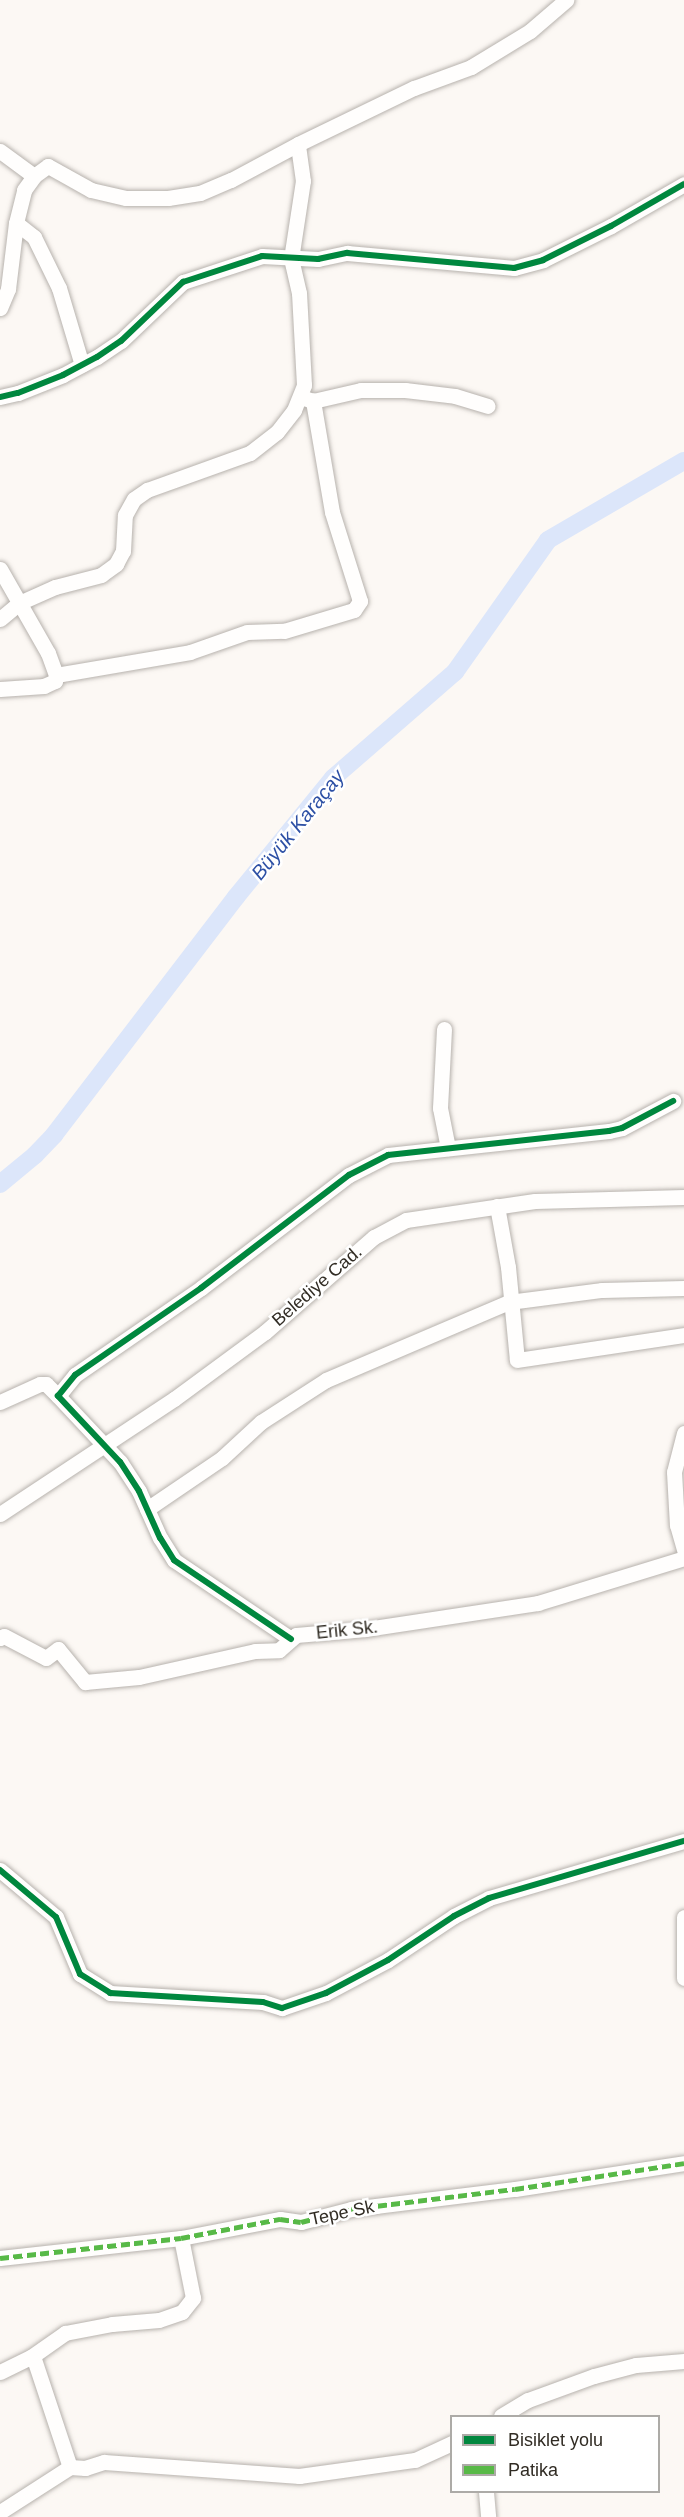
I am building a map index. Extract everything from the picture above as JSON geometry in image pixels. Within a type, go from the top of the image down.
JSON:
[{"type":"street","points":[[0,308],[8,290],[16,223],[24,190],[34,176],[48,166],[91,190],[126,198],[168,198],[200,193],[231,180],[298,144],[414,88],[471,67],[530,31],[566,0]]},
{"type":"street","points":[[57,675],[190,652],[247,632],[284,631],[354,610],[360,601],[332,512],[304,385],[300,293],[291,259],[303,181],[298,144]]},
{"type":"street","points":[[0,151],[34,176]]},
{"type":"street","points":[[0,397],[18,393],[82,364],[121,341],[183,282],[262,256],[318,259],[347,253],[514,268],[543,260],[612,226],[684,184]]},
{"type":"street","points":[[16,223],[34,237],[59,288],[82,364]]},
{"type":"street","points":[[0,619],[19,603],[55,587],[101,575],[116,564],[123,551],[125,515],[134,499],[147,490],[250,453],[277,432],[307,399],[361,390],[405,390],[455,396],[487,406]]},
{"type":"street","points":[[0,569],[48,653],[57,675],[55,681],[44,686],[0,689]]},
{"type":"street","points":[[444,1029],[440,1108],[448,1148]]},
{"type":"street","points":[[58,1396],[75,1375],[201,1288],[349,1175],[388,1155],[615,1129],[672,1101]]},
{"type":"street","name":"Belediye Cad.","points":[[0,1514],[174,1399],[265,1332],[374,1237],[406,1220],[535,1201],[684,1197]]},
{"type":"street","points":[[497,1206],[508,1267],[509,1302],[516,1360],[684,1335]]},
{"type":"street","points":[[147,1509],[222,1458],[261,1422],[326,1380],[509,1302],[602,1290],[684,1288]]},
{"type":"street","points":[[0,1402],[40,1384],[45,1384],[105,1445],[139,1491],[160,1538],[174,1560],[291,1639]]},
{"type":"street","points":[[684,1432],[674,1472],[677,1525],[684,1550]]},
{"type":"street","name":"Erik Sk.","points":[[0,1638],[4,1636],[46,1659],[58,1649],[85,1682],[139,1677],[255,1651],[279,1650],[296,1635],[366,1629],[538,1603],[684,1558]]},
{"type":"street","points":[[0,1870],[56,1917],[80,1974],[110,1993],[263,2002],[282,2008],[326,1993],[388,1960],[454,1916],[489,1898],[684,1841]]},
{"type":"street","points":[[684,1917],[684,1978]]},
{"type":"street","name":"Tepe Sk","points":[[0,2258],[181,2238],[280,2219],[301,2222],[351,2209],[515,2189],[684,2163]]},
{"type":"street","points":[[0,2372],[33,2356],[64,2333],[112,2324],[159,2320],[182,2312],[193,2298],[181,2238]]},
{"type":"street","points":[[33,2356],[70,2467]]},
{"type":"street","points":[[503,2415],[528,2400],[594,2376],[636,2365],[684,2361]]},
{"type":"street","points":[[0,2512],[70,2467],[85,2468],[104,2462],[299,2476],[415,2460],[450,2444]]},
{"type":"street","points":[[486,2493],[488,2517]]},
{"type":"waterway","name":"Büyük Karaçay","points":[[0,1184],[35,1155],[54,1135],[236,897],[333,778],[455,672],[548,540],[684,461]]},
{"type":"marked path","points":[[0,2258],[181,2238],[280,2219],[301,2222],[351,2209],[515,2189],[684,2163]]},
{"type":"cycle path","points":[[0,397],[18,393],[63,375],[97,357],[121,341],[183,282],[262,256],[318,259],[347,253],[514,268],[543,260],[611,226],[684,184]]},
{"type":"cycle path","points":[[291,1639],[174,1560],[160,1538],[139,1491],[120,1462],[58,1396],[75,1375],[201,1288],[349,1175],[388,1155],[609,1131],[622,1128],[673,1101]]},
{"type":"cycle path","points":[[0,1870],[56,1917],[80,1974],[110,1993],[263,2002],[282,2008],[326,1993],[388,1960],[454,1916],[489,1898],[684,1841]]}]
